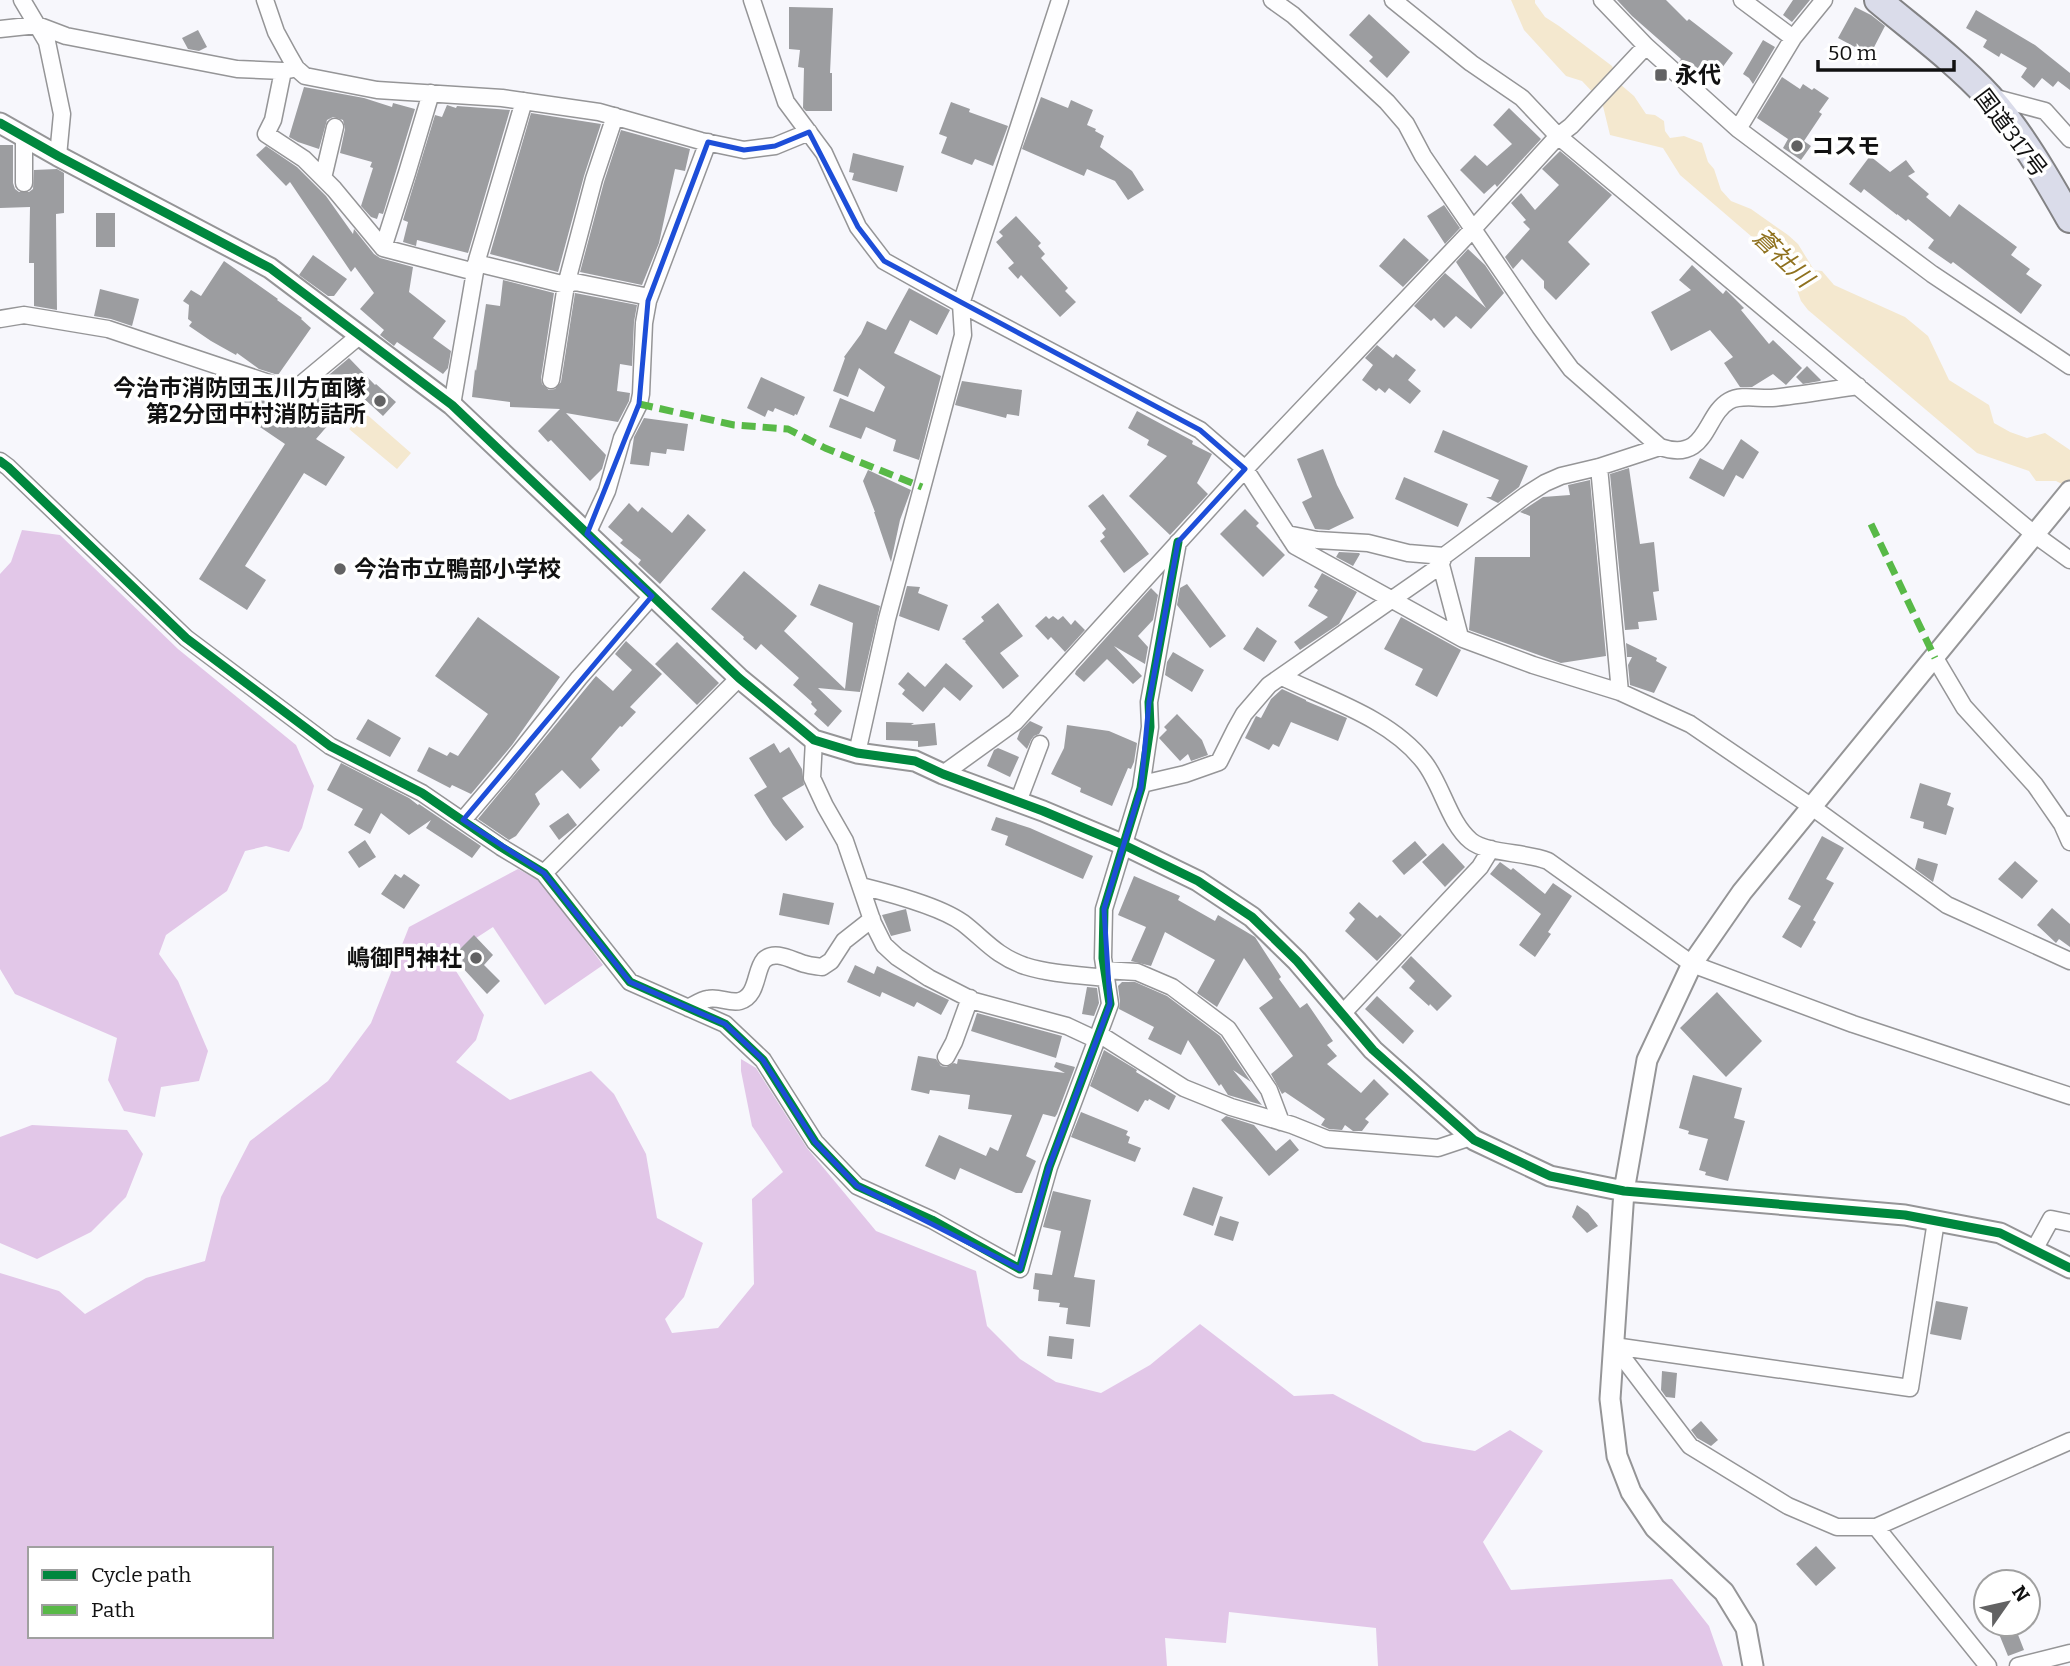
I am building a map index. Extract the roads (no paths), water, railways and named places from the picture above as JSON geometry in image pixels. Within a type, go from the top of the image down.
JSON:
[{"type":"highway","name":"国道317号","points":[[1878,0],[1988,96],[2018,135],[2070,219]]},
{"type":"street","points":[[22,0],[47,42],[62,114],[58,156]]},
{"type":"street","points":[[265,0],[289,69],[266,134],[304,159],[383,248],[566,285],[575,282],[649,297]]},
{"type":"street","points":[[752,0],[786,102],[824,152],[858,227],[884,261],[1200,430],[1245,469],[1295,546],[1460,637],[1533,666],[1620,692],[1690,724],[1812,807],[1947,905],[2070,961]]},
{"type":"street","points":[[857,753],[887,619],[963,335],[961,304],[1060,0]]},
{"type":"street","points":[[1272,0],[1293,15],[1393,109],[1406,124],[1423,156],[1539,327],[1571,369],[1660,447],[1686,449],[1700,442],[1729,401],[1858,386]]},
{"type":"street","points":[[1394,0],[1471,63],[1564,131],[1858,386],[2039,529],[2070,560]]},
{"type":"street","points":[[1602,0],[1641,51],[1738,129],[1931,274],[2070,366]]},
{"type":"street","points":[[1742,0],[1793,38]]},
{"type":"street","points":[[1738,129],[1793,38],[1824,0]]},
{"type":"street","points":[[0,29],[37,25],[66,36],[237,69],[289,69],[305,76],[377,90],[524,101],[599,112],[744,150],[775,146],[808,132]]},
{"type":"street","points":[[943,774],[1015,722],[1245,469],[1641,51]]},
{"type":"street","points":[[383,248],[431,93]]},
{"type":"street","points":[[1988,96],[2045,111],[2070,139]]},
{"type":"street","points":[[452,405],[475,268],[524,101]]},
{"type":"street","points":[[551,380],[566,285],[594,179],[615,116]]},
{"type":"street","points":[[0,123],[270,268],[452,405],[739,678],[814,740],[857,753],[915,761],[1018,802],[1124,845],[1198,881],[1252,917],[1297,961],[1373,1050],[1471,1137],[1550,1176],[1624,1191],[1905,1215],[2000,1233],[2070,1268]]},
{"type":"street","points":[[323,178],[335,127]]},
{"type":"street","points":[[24,136],[24,183]]},
{"type":"street","points":[[587,534],[607,491],[622,438],[639,404],[643,323],[649,297],[708,142]]},
{"type":"street","points":[[0,319],[24,315],[108,329],[293,391],[359,336]]},
{"type":"street","points":[[1142,784],[1185,774],[1219,762],[1244,715],[1269,685],[1395,600],[1526,495],[1561,476],[1660,447]]},
{"type":"street","points":[[0,461],[186,638],[330,746],[422,793],[544,873],[630,982],[725,1024],[763,1060],[815,1142],[857,1186],[932,1220],[1020,1269],[1049,1167],[1110,1004],[1102,958],[1104,909],[1142,784],[1150,727],[1149,702],[1178,542]]},
{"type":"street","points":[[1599,467],[1620,692]]},
{"type":"street","points":[[1754,1666],[1746,1628],[1724,1592],[1655,1528],[1631,1492],[1617,1456],[1609,1399],[1624,1191],[1647,1060],[1692,964],[1742,892],[2070,491]]},
{"type":"street","points":[[1287,534],[1317,540],[1368,542],[1443,561]]},
{"type":"street","points":[[1443,561],[1460,637]]},
{"type":"street","points":[[463,820],[579,678],[652,596]]},
{"type":"street","points":[[1935,657],[1964,707],[2035,785],[2066,825],[2070,842]]},
{"type":"street","points":[[1282,677],[1366,717],[1400,738],[1424,762],[1455,821],[1470,840],[1483,847],[1548,861],[1692,964],[1853,1024],[2070,1096]]},
{"type":"street","points":[[544,873],[739,678]]},
{"type":"street","points":[[814,740],[812,778],[845,841],[872,919],[884,945],[929,978],[970,998],[1098,1037],[1184,1088],[1231,1107],[1327,1139],[1438,1148],[1471,1137]]},
{"type":"street","points":[[1018,802],[1040,744]]},
{"type":"street","points":[[1342,1014],[1480,867],[1491,849]]},
{"type":"street","points":[[861,886],[888,892],[942,912],[961,922],[993,950],[1024,965],[1056,973],[1137,972],[1172,987],[1228,1028],[1269,1090],[1281,1122]]},
{"type":"street","points":[[688,1008],[709,998],[742,1001],[750,994],[762,962],[767,957],[779,955],[807,965],[822,967],[831,961],[844,941],[872,919]]},
{"type":"street","points":[[946,1056],[970,998]]},
{"type":"street","points":[[2034,1250],[2051,1219],[2070,1223]]},
{"type":"street","points":[[1614,1346],[1910,1388],[1936,1221]]},
{"type":"street","points":[[1614,1346],[1690,1446],[1788,1506],[1838,1527],[1876,1527],[2070,1441]]},
{"type":"street","points":[[1876,1527],[1988,1666]]},
{"type":"street","points":[[2018,1666],[2070,1653]]},
{"type":"water","name":"蒼社川","points":[[1511,0],[1535,0],[1545,17],[1612,66],[1620,84],[1634,96],[1646,114],[1655,115],[1664,121],[1665,131],[1670,138],[1684,136],[1702,143],[1721,190],[1731,201],[1751,209],[1788,235],[1798,244],[1814,270],[1822,271],[1834,285],[1905,317],[1928,336],[1949,380],[1989,405],[1994,423],[2027,438],[2045,433],[2070,450],[2070,488],[2056,481],[2036,481],[2029,471],[1977,453],[1808,310],[1801,301],[1793,279],[1773,255],[1680,175],[1663,148],[1610,135],[1602,102],[1582,81],[1566,76],[1524,30]]},
{"type":"water","points":[[364,412],[411,453],[397,469],[349,429]]},
{"type":"place","name":"永代","points":[[1661,75]]},
{"type":"place","name":"コスモ","points":[[1797,146]]},
{"type":"place","name":"今治市消防団玉川方面隊 第2分団中村消防詰所","points":[[380,401]]},
{"type":"place","name":"今治市立鴨部小学校","points":[[340,569]]},
{"type":"place","name":"嶋御門神社","points":[[476,958]]}]
